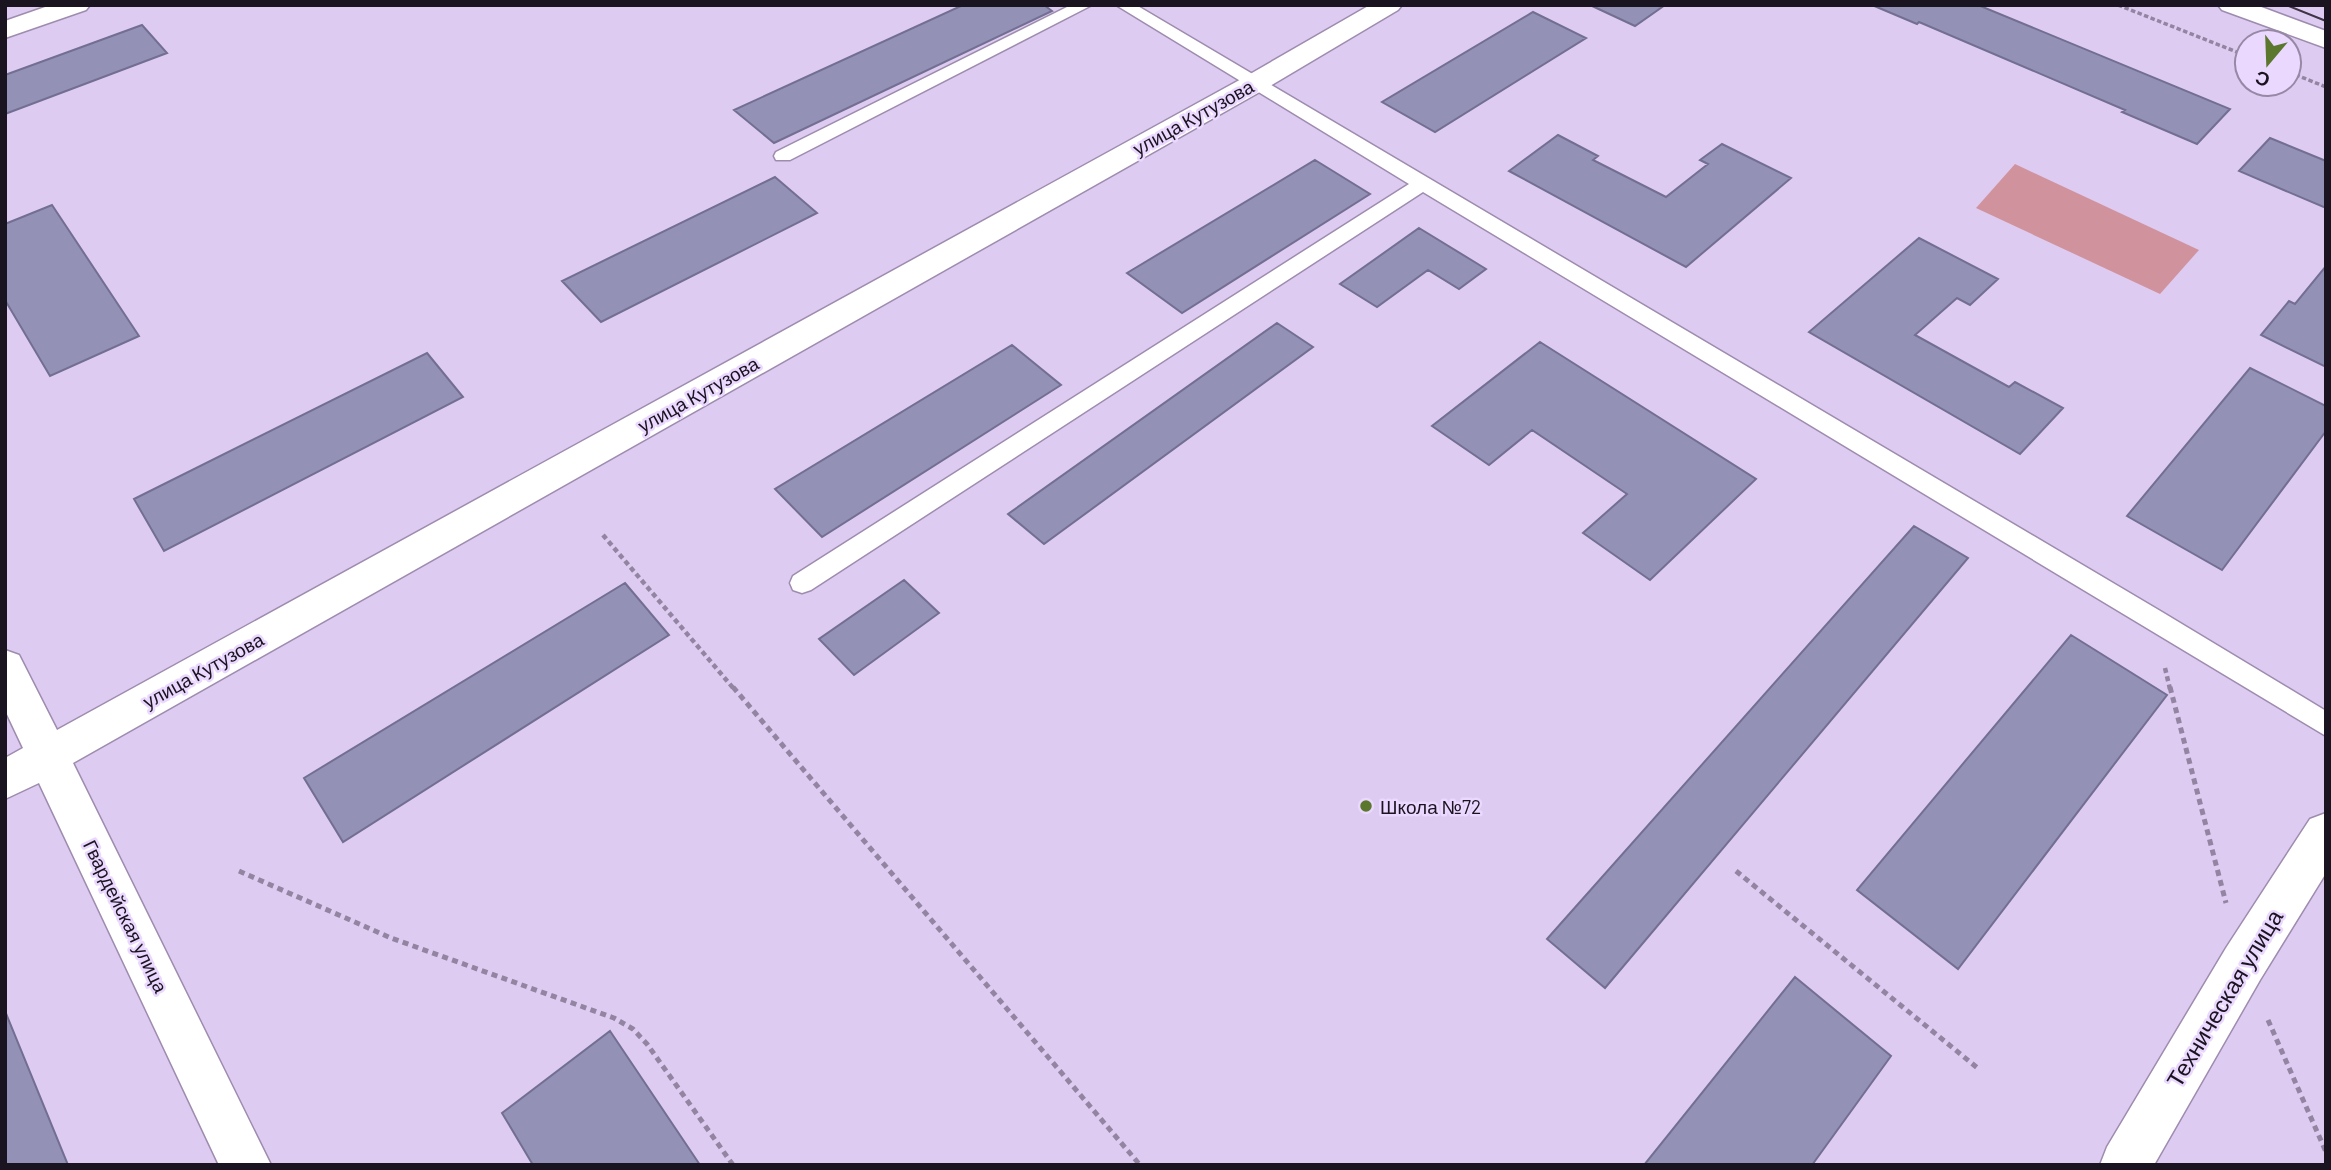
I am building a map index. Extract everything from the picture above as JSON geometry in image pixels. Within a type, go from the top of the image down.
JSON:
[{"type":"street","points":[[5,30],[77,5]]},
{"type":"street","name":"улица Кутузова","points":[[5,780],[1255,83],[1389,5]]},
{"type":"street","points":[[2231,5],[2326,40]]},
{"type":"street","name":"Гвардейская улица","points":[[5,667],[246,1165]]},
{"type":"street","name":"Техническая улица","points":[[2124,1165],[2243,964],[2326,833]]},
{"type":"lane","points":[[783,156],[1084,5]]},
{"type":"lane","points":[[1124,5],[2326,725]]},
{"type":"lane","points":[[802,583],[1423,183]]},
{"type":"path","points":[[2118,5],[2233,50]]},
{"type":"path","points":[[2303,78],[2326,87]]},
{"type":"path","points":[[603,535],[1140,1165]]},
{"type":"path","points":[[2153,619],[2190,771],[2243,964],[2326,1152]]},
{"type":"path","points":[[239,871],[391,938],[614,1018],[633,1029],[647,1044],[733,1165]]},
{"type":"path","points":[[1736,871],[1980,1070]]},
{"type":"shaded area","points":[[2015,164],[2199,250],[2160,294],[1976,208]]},
{"type":"building","points":[[963,5],[1044,5],[1052,11],[774,143],[734,110]]},
{"type":"building","points":[[1590,5],[1665,5],[1635,26]]},
{"type":"building","points":[[1872,5],[1978,5],[2230,109],[2197,144],[2122,112],[2125,110],[1919,22],[1917,24]]},
{"type":"building","points":[[1533,12],[1586,38],[1435,132],[1382,102]]},
{"type":"building","points":[[142,25],[167,53],[5,114],[5,75]]},
{"type":"building","points":[[1558,135],[1598,156],[1593,160],[1666,197],[1708,164],[1700,160],[1722,144],[1791,178],[1686,267],[1509,171]]},
{"type":"building","points":[[2270,138],[2326,161],[2326,208],[2239,171]]},
{"type":"building","points":[[1315,160],[1370,194],[1182,313],[1127,273]]},
{"type":"building","points":[[775,177],[817,213],[601,322],[562,281]]},
{"type":"building","points":[[52,205],[139,336],[50,376],[5,300],[5,224]]},
{"type":"building","points":[[1419,228],[1486,269],[1459,289],[1428,270],[1377,307],[1340,284]]},
{"type":"building","points":[[1919,238],[1998,279],[1970,305],[1957,298],[1915,335],[2009,387],[2015,382],[2063,408],[2020,454],[1809,332]]},
{"type":"building","points":[[2326,266],[2326,367],[2261,335],[2289,301],[2295,304]]},
{"type":"building","points":[[1277,323],[1313,347],[1044,544],[1008,514]]},
{"type":"building","points":[[1540,342],[1756,479],[1650,580],[1583,533],[1627,494],[1532,430],[1489,465],[1432,426]]},
{"type":"building","points":[[1012,345],[1061,385],[822,537],[775,489]]},
{"type":"building","points":[[427,353],[463,397],[164,551],[134,499]]},
{"type":"building","points":[[2250,368],[2326,406],[2326,431],[2222,570],[2127,516]]},
{"type":"building","points":[[1914,526],[1968,558],[1605,988],[1547,939]]},
{"type":"building","points":[[904,580],[939,613],[854,675],[819,639]]},
{"type":"building","points":[[625,583],[669,635],[343,842],[304,778]]},
{"type":"building","points":[[2071,635],[2167,695],[1958,969],[1857,890]]},
{"type":"building","points":[[1795,977],[1891,1056],[1812,1165],[1644,1165]]},
{"type":"building","points":[[5,1011],[68,1165],[5,1165]]},
{"type":"building","points":[[610,1031],[700,1165],[533,1165],[502,1113]]},
{"type":"tram line","points":[[2286,5],[2326,21]]},
{"type":"place","name":"Школа №72","points":[[1366,806]]}]
